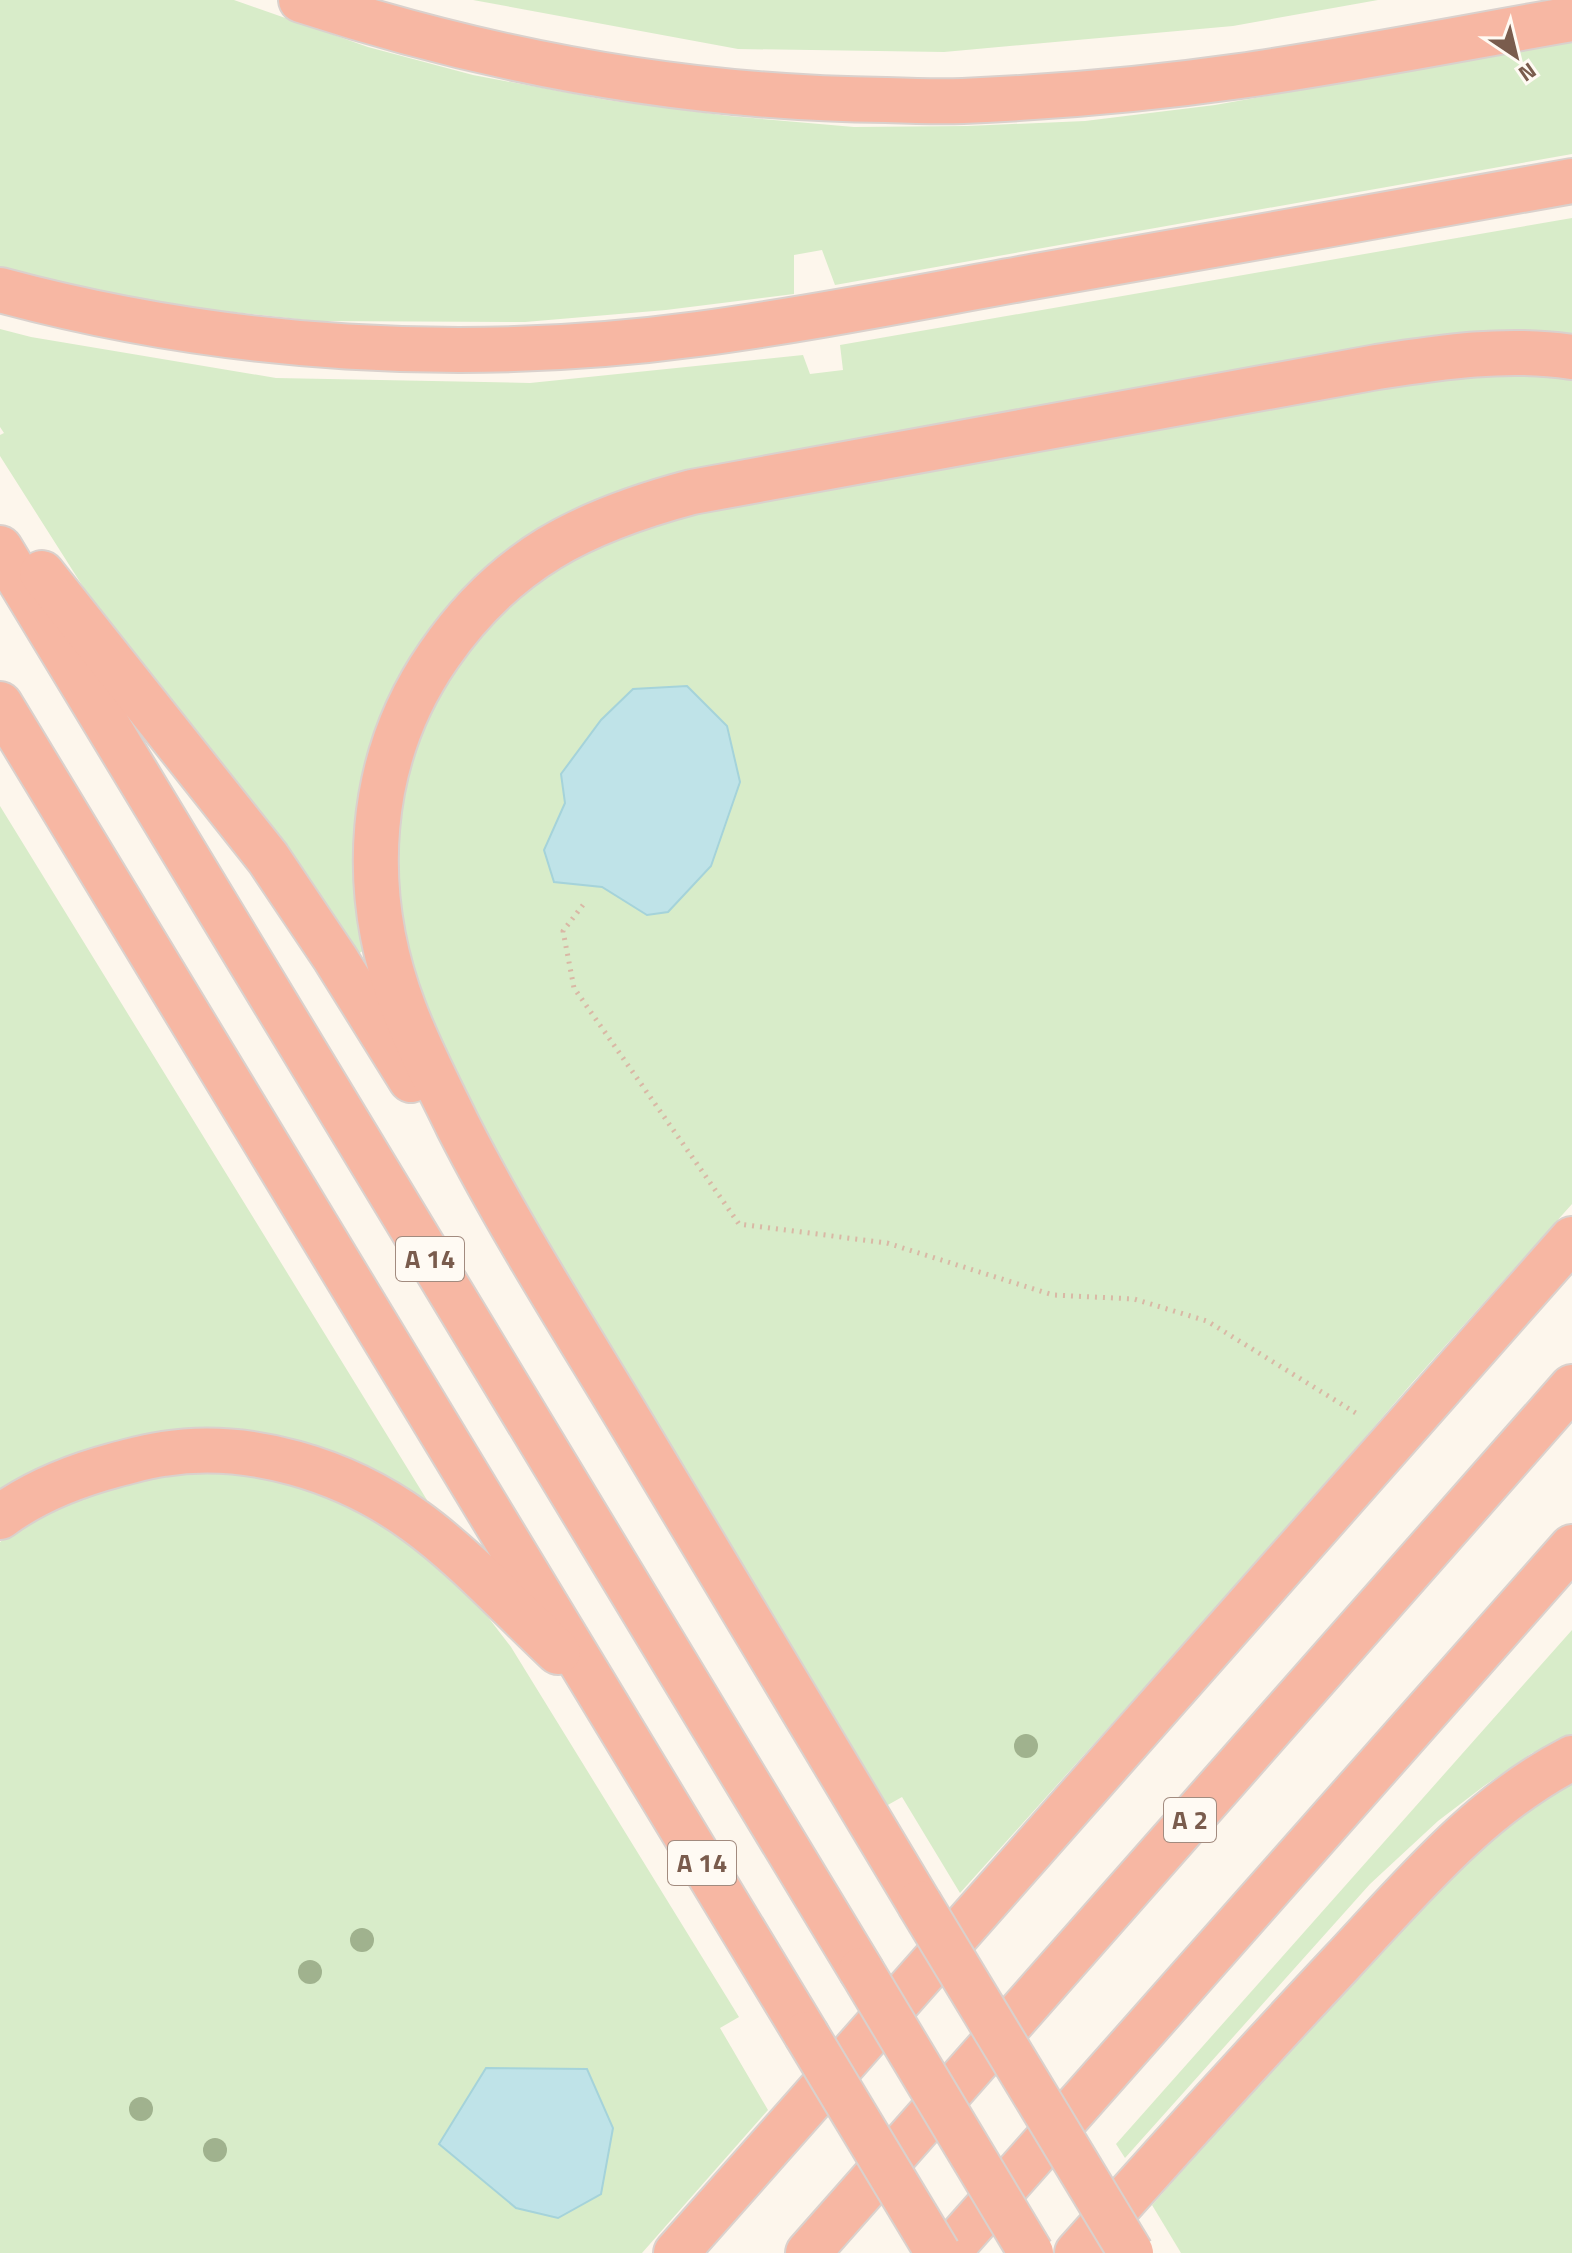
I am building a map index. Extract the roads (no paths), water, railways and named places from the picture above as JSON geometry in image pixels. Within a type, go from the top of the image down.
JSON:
[{"type":"highway","points":[[301,0],[444,43],[552,67],[674,86],[834,100],[961,101],[1131,89],[1241,76],[1572,19]]},
{"type":"highway","points":[[0,290],[177,328],[306,343],[436,350],[566,346],[695,334],[821,315],[1572,181]]},
{"type":"highway","points":[[1131,2253],[492,1192],[421,1051],[402,1005],[388,957],[378,913],[375,874],[381,790],[391,749],[426,674],[476,608],[504,580],[535,556],[609,518],[651,503],[708,489],[1377,367],[1494,353],[1572,357]]},
{"type":"highway","points":[[0,519],[268,858],[335,958],[402,1067],[492,1192]]},
{"type":"highway","name":"A 14","points":[[0,548],[1031,2253]]},
{"type":"highway","name":"A 14","points":[[0,704],[938,2253]]},
{"type":"highway","points":[[676,2253],[1572,1239]]},
{"type":"highway","name":"A 2","points":[[808,2253],[1572,1387]]},
{"type":"highway","points":[[0,1517],[44,1490],[83,1474],[164,1454],[207,1451],[243,1453],[315,1470],[363,1488],[416,1522],[447,1547],[599,1692]]},
{"type":"highway","points":[[947,2253],[1572,1547]]},
{"type":"highway","points":[[1077,2253],[1245,2065],[1426,1873],[1491,1812],[1572,1758]]},
{"type":"water","points":[[687,686],[727,726],[740,782],[711,866],[668,912],[647,915],[602,887],[554,882],[544,850],[565,803],[561,774],[601,720],[633,689]]},
{"type":"water","points":[[486,2068],[587,2069],[613,2128],[601,2194],[558,2218],[516,2208],[439,2144]]}]
